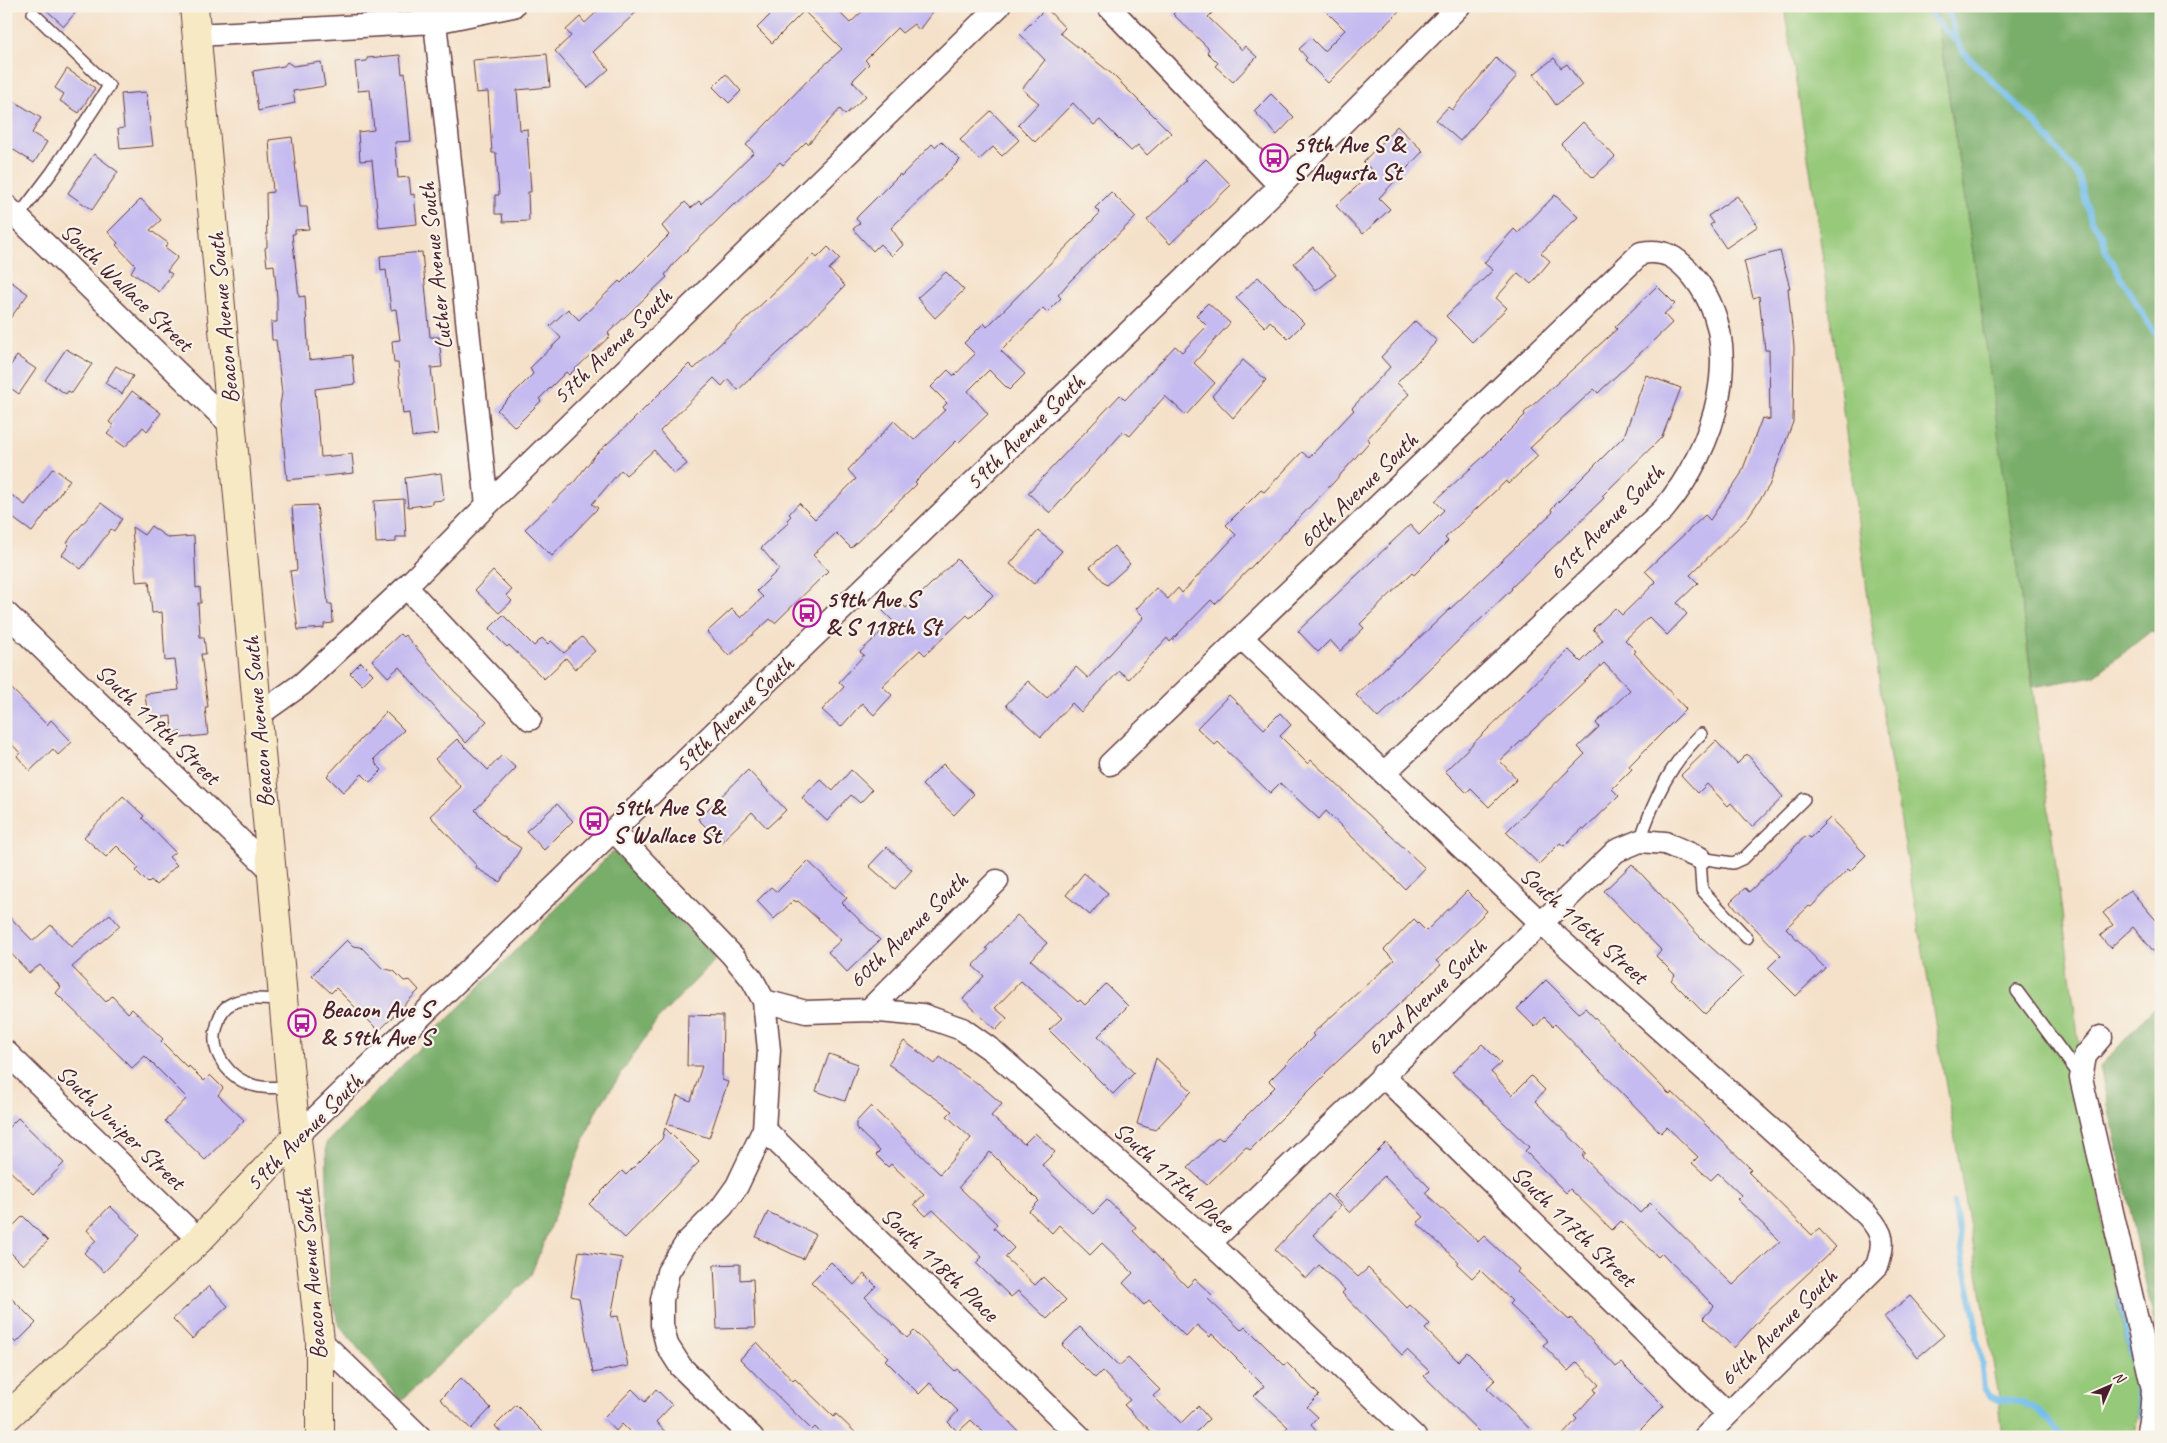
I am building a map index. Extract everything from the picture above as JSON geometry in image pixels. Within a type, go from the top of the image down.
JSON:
[{"type":"street","name":"Beacon Avenue South","points":[[194,6],[291,1087],[320,1340],[320,1437]]},
{"type":"street","points":[[196,35],[435,22],[513,6]]},
{"type":"street","name":"57th Avenue South","points":[[257,716],[302,684],[406,587],[487,505],[999,6]]},
{"type":"street","points":[[1108,6],[1280,186]]},
{"type":"street","name":"59th Avenue South","points":[[9,1411],[199,1240],[297,1136],[1280,186],[1459,6]]},
{"type":"street","name":"Luther Avenue South","points":[[435,22],[487,505]]},
{"type":"street","name":"South Wallace Street","points":[[12,212],[233,427]]},
{"type":"street","name":"61st Avenue South","points":[[1384,773],[1663,510],[1679,491],[1693,468],[1717,408],[1722,380],[1720,348],[1713,313],[1705,291],[1689,271],[1673,257],[1658,250],[1641,253]]},
{"type":"street","name":"60th Avenue South","points":[[1110,764],[1641,253]]},
{"type":"street","points":[[406,587],[530,719]]},
{"type":"street","name":"South 119th Street","points":[[6,613],[273,872]]},
{"type":"street","name":"South 116th Street","points":[[1242,638],[1541,923],[1867,1215],[1879,1228],[1883,1240],[1882,1251]]},
{"type":"street","points":[[614,830],[732,955],[752,979],[764,1001],[769,1050],[764,1129],[737,1186],[722,1207],[687,1242],[668,1272],[662,1300],[662,1325],[667,1345],[680,1367],[752,1437]]},
{"type":"street","name":"62nd Avenue South","points":[[1210,1243],[1616,851],[1640,841],[1665,843],[1700,858]]},
{"type":"street","name":"60th Avenue South","points":[[764,1001],[806,1012],[869,1010],[997,881]]},
{"type":"street","name":"South 117th Place","points":[[869,1010],[922,1015],[962,1029],[993,1051],[1210,1243],[1415,1437]]},
{"type":"street","points":[[2101,1037],[2085,1056],[2081,1078],[2153,1389],[2147,1437]]},
{"type":"street","name":"South Juniper Street","points":[[6,1052],[199,1240]]},
{"type":"street","name":"South 117th Street","points":[[1382,1075],[1728,1414]]},
{"type":"street","name":"South 118th Place","points":[[764,1129],[1080,1437]]},
{"type":"street","name":"64th Avenue South","points":[[1705,1437],[1878,1266],[1882,1251]]},
{"type":"street","points":[[320,1340],[420,1437]]},
{"type":"lane","points":[[12,212],[52,172],[109,86],[33,13]]},
{"type":"lane","points":[[1640,841],[1652,805],[1682,752],[1701,734]]},
{"type":"lane","points":[[1747,938],[1702,890],[1700,858],[1733,863],[1744,858],[1804,799]]},
{"type":"lane","points":[[2018,990],[2081,1078]]},
{"type":"lane","points":[[284,1000],[240,1000],[232,1003],[220,1015],[214,1032],[215,1046],[224,1065],[231,1073],[248,1082],[266,1087],[291,1087]]},
{"type":"shaded area","points":[[222,6],[287,6],[222,12]]},
{"type":"green space","points":[[1784,6],[1935,6],[1991,369],[2105,1242],[2138,1398],[2136,1429],[2129,1437],[2003,1437],[1998,1391],[1888,746],[1815,201]]},
{"type":"green space","points":[[1935,6],[2161,6],[2161,634],[2151,631],[2094,676],[2033,687],[1976,272]]},
{"type":"green space","points":[[613,851],[717,958],[657,1020],[595,1113],[530,1277],[401,1401],[340,1326],[330,1292],[326,1143]]},
{"type":"green space","points":[[2161,1000],[2161,1355],[2100,1067]]},
{"type":"building","points":[[42,6],[81,6],[64,26]]},
{"type":"building","points":[[603,6],[643,6],[593,52],[609,69],[588,88],[555,51],[571,36],[566,30],[580,17],[585,23]]},
{"type":"building","points":[[779,6],[833,6],[850,23],[868,6],[937,6],[919,30],[914,24],[902,33],[897,28],[865,60],[869,64],[852,81],[866,96],[845,115],[840,109],[808,144],[806,142],[783,165],[780,162],[734,204],[675,262],[665,275],[667,277],[608,333],[610,336],[569,375],[566,372],[515,427],[497,410],[533,374],[530,368],[561,338],[550,326],[568,309],[579,320],[619,281],[621,283],[669,235],[662,226],[685,202],[691,208],[699,201],[701,204],[754,152],[746,145],[810,78],[842,49],[804,11],[772,43],[757,28]]},
{"type":"building","points":[[1181,6],[1219,6],[1208,17],[1242,50],[1245,46],[1257,57],[1233,82],[1215,66],[1218,63],[1207,52],[1209,49],[1173,14]]},
{"type":"building","points":[[1321,6],[1404,6],[1328,83],[1305,60],[1307,58],[1299,49],[1311,38],[1324,51],[1345,30]]},
{"type":"building","points":[[1046,8],[1065,28],[1060,33],[1112,74],[1171,133],[1147,155],[1138,145],[1131,151],[1100,120],[1094,125],[1073,103],[1035,142],[1018,125],[1039,103],[1022,89],[1045,60],[1020,34]]},
{"type":"building","points":[[547,54],[550,87],[517,90],[520,130],[527,129],[531,192],[528,192],[529,221],[503,222],[502,214],[495,214],[495,195],[499,195],[496,153],[492,153],[488,92],[476,93],[473,60]]},
{"type":"building","points":[[400,55],[402,74],[405,73],[411,141],[395,142],[398,178],[409,177],[411,195],[414,194],[417,224],[379,228],[372,160],[360,161],[358,132],[374,130],[370,90],[358,91],[355,62],[367,61],[367,58]]},
{"type":"building","points":[[1496,58],[1517,76],[1460,141],[1436,120],[1448,107],[1452,110]]},
{"type":"building","points":[[1554,58],[1561,68],[1567,64],[1582,85],[1556,105],[1534,74]]},
{"type":"building","points":[[287,62],[293,66],[321,62],[325,86],[293,91],[295,103],[258,111],[253,71],[284,66]]},
{"type":"building","points":[[67,69],[95,88],[79,113],[60,101],[64,94],[55,88]]},
{"type":"building","points":[[726,74],[741,91],[729,103],[713,87]]},
{"type":"building","points":[[146,92],[153,146],[120,149],[118,129],[124,128],[121,94]]},
{"type":"building","points":[[1271,94],[1294,117],[1277,135],[1254,111]]},
{"type":"building","points":[[6,96],[41,118],[32,133],[47,142],[34,163],[6,145]]},
{"type":"building","points":[[991,111],[1019,140],[1002,156],[993,147],[979,160],[960,140]]},
{"type":"building","points":[[1583,122],[1615,157],[1593,178],[1561,144]]},
{"type":"building","points":[[1397,126],[1423,151],[1379,198],[1390,209],[1363,234],[1336,206],[1373,171],[1363,162]]},
{"type":"building","points":[[292,137],[300,207],[307,207],[309,229],[295,230],[295,234],[292,234],[299,297],[305,296],[309,360],[352,355],[355,384],[315,389],[321,457],[352,454],[354,473],[287,480],[280,405],[282,393],[276,340],[272,340],[271,322],[277,322],[274,265],[267,266],[265,248],[267,247],[266,193],[273,192],[269,140]]},
{"type":"building","points":[[941,141],[960,160],[891,228],[903,245],[892,256],[880,244],[873,251],[853,229],[860,223],[856,219],[932,144],[935,147]]},
{"type":"building","points":[[94,154],[118,172],[92,210],[68,193]]},
{"type":"building","points":[[1206,159],[1231,185],[1170,244],[1147,220],[1188,181],[1186,179]]},
{"type":"building","points":[[1111,192],[1136,217],[1070,281],[1058,295],[1061,298],[1047,312],[1043,308],[1001,351],[1025,374],[1009,390],[989,370],[968,391],[988,414],[958,443],[956,441],[915,482],[917,484],[851,548],[836,533],[813,555],[828,571],[775,623],[770,619],[729,656],[707,632],[732,609],[741,618],[763,597],[757,591],[779,569],[761,548],[789,522],[787,520],[791,516],[789,514],[799,503],[815,519],[856,479],[848,470],[894,421],[914,440],[945,410],[943,407],[947,403],[931,387],[948,370],[954,376],[975,354],[964,343],[984,323],[987,327],[1100,213],[1095,208]]},
{"type":"building","points":[[1555,195],[1578,217],[1541,253],[1550,261],[1531,284],[1518,273],[1496,298],[1507,308],[1472,342],[1446,316],[1493,270],[1484,263],[1514,229],[1518,233]]},
{"type":"building","points":[[1737,196],[1758,226],[1726,248],[1710,225],[1713,223],[1708,216]]},
{"type":"building","points":[[141,199],[161,220],[150,230],[168,243],[165,247],[178,257],[167,271],[172,274],[159,292],[131,272],[135,265],[116,245],[118,243],[108,232]]},
{"type":"building","points":[[828,247],[840,259],[829,269],[845,286],[792,340],[738,390],[728,379],[722,386],[714,378],[660,431],[687,464],[674,474],[654,450],[626,475],[621,470],[592,504],[598,508],[552,556],[525,529],[575,481],[596,454],[689,364],[694,369],[814,254],[817,258]]},
{"type":"building","points":[[1313,247],[1336,275],[1316,291],[1294,263]]},
{"type":"building","points":[[1780,251],[1790,288],[1788,288],[1794,347],[1793,422],[1769,486],[1746,520],[1690,575],[1698,583],[1677,603],[1687,614],[1667,635],[1649,617],[1625,640],[1636,651],[1634,653],[1686,709],[1629,766],[1632,769],[1612,789],[1619,796],[1585,829],[1583,828],[1564,846],[1560,843],[1539,864],[1506,832],[1585,754],[1578,747],[1599,727],[1596,723],[1630,690],[1604,663],[1500,761],[1517,779],[1489,807],[1471,789],[1467,793],[1445,771],[1569,650],[1581,662],[1603,640],[1593,629],[1615,608],[1622,615],[1656,582],[1645,571],[1705,515],[1710,520],[1741,474],[1762,418],[1770,420],[1769,350],[1765,350],[1759,296],[1753,298],[1744,261]]},
{"type":"building","points":[[422,252],[430,337],[439,337],[442,367],[431,368],[438,434],[412,437],[409,413],[403,414],[398,363],[394,363],[392,341],[400,340],[396,309],[391,310],[386,270],[381,271],[380,256]]},
{"type":"building","points":[[946,272],[964,290],[935,318],[917,298]]},
{"type":"building","points":[[1258,277],[1304,323],[1288,339],[1270,321],[1265,327],[1236,298]]},
{"type":"building","points":[[6,278],[28,294],[6,324]]},
{"type":"building","points":[[1657,286],[1675,304],[1664,314],[1672,323],[1598,393],[1594,389],[1530,448],[1538,456],[1508,484],[1506,481],[1445,538],[1448,541],[1360,624],[1364,628],[1340,651],[1330,640],[1318,652],[1298,631],[1410,525],[1419,535],[1444,510],[1435,501],[1483,457],[1525,415],[1524,413],[1617,329],[1615,327]]},
{"type":"building","points":[[1208,303],[1230,323],[1194,363],[1215,383],[1186,415],[1165,396],[1130,436],[1124,431],[1050,513],[1028,493],[1120,395],[1125,400],[1175,346],[1182,352],[1207,326],[1196,315]]},
{"type":"building","points":[[1415,321],[1437,341],[1397,383],[1409,394],[1367,439],[1370,441],[1334,482],[1215,604],[1211,600],[1170,642],[1167,638],[1129,679],[1119,671],[1081,712],[1072,703],[1041,737],[1006,705],[1028,681],[1047,698],[1076,667],[1088,678],[1144,617],[1136,609],[1156,588],[1168,599],[1178,588],[1182,593],[1236,535],[1226,525],[1261,490],[1264,492],[1302,452],[1309,458],[1354,410],[1352,408],[1390,367],[1381,357]]},
{"type":"building","points":[[66,349],[92,364],[72,393],[68,391],[66,394],[45,380]]},
{"type":"building","points":[[17,356],[36,369],[19,394],[6,385],[6,372]]},
{"type":"building","points":[[1243,360],[1266,380],[1233,418],[1212,396]]},
{"type":"building","points":[[116,366],[133,376],[122,394],[105,383]]},
{"type":"building","points":[[1646,375],[1681,388],[1662,437],[1602,496],[1604,498],[1378,718],[1356,695],[1397,659],[1553,512],[1551,509],[1624,436]]},
{"type":"building","points":[[132,391],[161,413],[147,431],[143,427],[125,447],[107,434],[114,426],[109,422]]},
{"type":"building","points":[[53,468],[70,480],[32,532],[6,513],[6,491],[25,505]]},
{"type":"building","points":[[441,473],[444,500],[432,501],[432,504],[408,507],[405,478]]},
{"type":"building","points":[[404,499],[406,537],[396,537],[396,542],[376,543],[374,501]]},
{"type":"building","points":[[101,503],[122,519],[114,531],[111,529],[81,569],[62,555],[69,545],[67,543],[71,537]]},
{"type":"building","points":[[317,505],[328,604],[332,604],[333,623],[324,624],[324,628],[298,630],[290,571],[297,570],[292,506]]},
{"type":"building","points":[[151,526],[168,538],[194,536],[196,588],[200,587],[201,603],[198,603],[200,637],[204,637],[206,654],[201,654],[208,707],[205,707],[208,735],[181,738],[181,732],[172,733],[171,716],[148,719],[145,694],[179,690],[175,660],[165,661],[162,612],[152,613],[149,581],[136,582],[132,527],[144,535]]},
{"type":"building","points":[[1038,531],[1062,551],[1034,584],[1010,564]]},
{"type":"building","points":[[1114,546],[1130,564],[1107,585],[1090,567]]},
{"type":"building","points":[[957,559],[993,595],[970,618],[967,615],[925,655],[920,650],[882,686],[892,695],[874,715],[862,703],[841,727],[822,710],[844,687],[839,682],[864,655],[860,652],[893,621],[883,611],[896,598],[906,608]]},
{"type":"building","points":[[493,571],[512,590],[506,595],[512,601],[499,613],[475,590]]},
{"type":"building","points":[[503,615],[534,646],[542,638],[548,644],[551,641],[564,653],[582,637],[595,651],[575,669],[566,658],[544,679],[509,645],[507,647],[489,629]]},
{"type":"building","points":[[400,634],[403,637],[405,635],[455,692],[487,721],[466,743],[399,667],[388,677],[372,660]]},
{"type":"building","points":[[361,662],[373,674],[362,685],[350,673]]},
{"type":"building","points":[[6,683],[47,725],[51,720],[72,742],[58,755],[53,749],[30,771],[17,756],[20,753],[6,738]]},
{"type":"building","points":[[1229,695],[1264,729],[1280,713],[1291,725],[1280,736],[1308,764],[1311,760],[1425,868],[1405,889],[1326,811],[1319,819],[1280,783],[1270,793],[1218,742],[1215,745],[1197,728]]},
{"type":"building","points":[[386,712],[404,730],[374,759],[375,763],[382,770],[370,782],[362,774],[343,792],[327,776]]},
{"type":"building","points":[[457,739],[488,770],[502,755],[516,768],[475,810],[499,834],[521,848],[500,882],[476,868],[477,866],[430,816],[461,787],[435,759]]},
{"type":"building","points":[[1716,741],[1737,764],[1747,754],[1783,797],[1752,827],[1731,803],[1728,806],[1707,784],[1698,793],[1681,775]]},
{"type":"building","points":[[943,764],[974,794],[954,815],[922,785]]},
{"type":"building","points":[[748,770],[786,810],[767,828],[752,812],[721,842],[698,819]]},
{"type":"building","points":[[851,770],[872,790],[860,803],[851,795],[827,821],[802,798],[820,779],[833,791]]},
{"type":"building","points":[[123,796],[144,816],[142,818],[175,852],[169,857],[177,865],[156,885],[151,880],[148,883],[136,871],[139,868],[117,846],[106,857],[84,837]]},
{"type":"building","points":[[557,804],[573,821],[544,850],[526,831]]},
{"type":"building","points":[[1830,818],[1866,855],[1850,871],[1848,869],[1811,907],[1809,906],[1786,928],[1825,968],[1796,996],[1768,968],[1781,955],[1730,902],[1745,888],[1749,892],[1807,835],[1810,838]]},
{"type":"building","points":[[887,847],[912,870],[895,889],[869,866]]},
{"type":"building","points":[[808,861],[847,898],[842,903],[880,940],[847,972],[828,952],[841,940],[798,901],[794,900],[774,919],[757,901],[771,887],[777,892]]},
{"type":"building","points":[[1632,864],[1702,939],[1743,976],[1705,1014],[1671,980],[1675,975],[1656,956],[1661,950],[1604,891]]},
{"type":"building","points":[[1084,873],[1108,893],[1090,915],[1066,895]]},
{"type":"building","points":[[2130,890],[2161,926],[2161,960],[2133,927],[2110,948],[2100,936],[2113,925],[2103,913]]},
{"type":"building","points":[[1467,891],[1487,911],[1436,961],[1441,965],[1325,1073],[1250,1150],[1246,1147],[1207,1185],[1188,1168],[1218,1137],[1222,1140],[1275,1087],[1269,1081],[1314,1036],[1312,1034],[1394,960],[1384,950],[1414,919],[1426,931]]},
{"type":"building","points":[[6,913],[33,941],[51,925],[71,947],[110,914],[120,926],[72,967],[106,1002],[112,996],[128,1013],[132,1009],[163,1039],[161,1041],[188,1068],[189,1066],[204,1081],[210,1075],[223,1088],[218,1095],[244,1120],[205,1160],[165,1121],[187,1098],[145,1056],[132,1068],[56,993],[61,987],[40,965],[29,973],[6,948]]},
{"type":"building","points":[[1017,915],[1047,943],[1031,960],[1078,1002],[1080,1000],[1085,1005],[1106,984],[1128,1006],[1098,1036],[1134,1073],[1113,1094],[1049,1030],[1062,1018],[1021,981],[995,1008],[1007,1018],[996,1030],[963,999],[984,976],[973,966],[988,950],[986,948]]},
{"type":"building","points":[[347,940],[353,946],[361,947],[382,968],[394,971],[404,981],[410,980],[419,990],[379,1031],[336,988],[331,993],[312,975]]},
{"type":"building","points":[[1546,980],[1579,1013],[1585,1008],[1670,1095],[1672,1092],[1751,1169],[1748,1172],[1812,1235],[1819,1229],[1836,1247],[1765,1314],[1734,1348],[1703,1318],[1714,1306],[1662,1253],[1658,1257],[1621,1221],[1612,1230],[1570,1189],[1566,1193],[1525,1151],[1529,1147],[1452,1073],[1482,1044],[1501,1063],[1491,1072],[1512,1095],[1531,1076],[1545,1090],[1535,1101],[1586,1153],[1582,1156],[1640,1213],[1650,1203],[1733,1285],[1780,1241],[1737,1199],[1741,1195],[1718,1173],[1711,1180],[1692,1163],[1698,1157],[1667,1127],[1661,1133],[1555,1024],[1553,1026],[1544,1017],[1535,1027],[1517,1009]]},
{"type":"building","points":[[688,1015],[723,1016],[722,1080],[728,1082],[709,1138],[667,1124],[677,1096],[691,1101],[702,1066],[687,1066]]},
{"type":"building","points":[[904,1041],[935,1064],[940,1057],[978,1083],[1002,1104],[991,1116],[1024,1144],[1035,1133],[1055,1152],[1042,1165],[1093,1214],[1107,1200],[1136,1227],[1133,1231],[1187,1287],[1195,1279],[1212,1295],[1208,1299],[1241,1330],[1245,1326],[1284,1365],[1287,1363],[1319,1395],[1307,1407],[1318,1417],[1311,1425],[1321,1437],[1278,1437],[1288,1427],[1254,1396],[1264,1386],[1212,1334],[1210,1337],[1197,1325],[1186,1337],[1149,1300],[1144,1305],[1123,1283],[1133,1273],[1102,1243],[1090,1255],[1059,1225],[1052,1233],[1029,1211],[1039,1201],[990,1152],[959,1187],[997,1224],[994,1228],[1014,1248],[1005,1257],[1035,1285],[1043,1277],[1066,1300],[1047,1319],[1018,1291],[1011,1297],[976,1263],[982,1257],[933,1210],[926,1216],[914,1204],[924,1195],[891,1164],[888,1167],[876,1155],[880,1151],[856,1128],[856,1122],[871,1106],[940,1174],[971,1138],[947,1116],[952,1111],[888,1064]]},
{"type":"building","points":[[829,1054],[858,1064],[845,1101],[816,1091]]},
{"type":"building","points":[[1156,1058],[1192,1091],[1155,1130],[1137,1124]]},
{"type":"building","points":[[18,1118],[64,1163],[34,1194],[6,1167],[6,1130]]},
{"type":"building","points":[[665,1128],[699,1162],[625,1238],[589,1204],[622,1171],[626,1175],[662,1139]]},
{"type":"building","points":[[1386,1143],[1430,1188],[1425,1193],[1478,1242],[1484,1236],[1519,1269],[1517,1272],[1569,1320],[1571,1318],[1616,1367],[1621,1363],[1664,1406],[1633,1437],[1561,1437],[1577,1419],[1574,1416],[1596,1392],[1594,1389],[1599,1385],[1577,1362],[1568,1371],[1543,1345],[1548,1341],[1509,1304],[1512,1301],[1480,1270],[1472,1278],[1457,1264],[1459,1262],[1417,1223],[1424,1217],[1384,1176],[1350,1213],[1333,1196]]},
{"type":"building","points":[[1327,1194],[1340,1206],[1313,1235],[1358,1277],[1368,1268],[1407,1308],[1410,1305],[1430,1324],[1425,1329],[1458,1361],[1467,1352],[1495,1380],[1487,1388],[1530,1429],[1522,1437],[1484,1437],[1424,1376],[1429,1371],[1407,1350],[1402,1355],[1342,1293],[1345,1290],[1319,1265],[1306,1279],[1275,1250]]},
{"type":"building","points":[[110,1206],[140,1235],[104,1272],[84,1253],[96,1240],[87,1230]]},
{"type":"building","points":[[768,1212],[815,1234],[803,1259],[756,1237]]},
{"type":"building","points":[[23,1216],[48,1241],[23,1265],[6,1248],[6,1233]]},
{"type":"building","points":[[579,1251],[622,1258],[611,1317],[618,1316],[628,1366],[593,1373],[579,1298],[571,1296]]},
{"type":"building","points":[[831,1262],[854,1285],[864,1274],[876,1286],[865,1297],[907,1338],[914,1331],[955,1371],[957,1369],[1024,1437],[988,1437],[971,1420],[958,1432],[948,1422],[958,1411],[930,1383],[919,1394],[885,1360],[888,1357],[811,1282]]},
{"type":"building","points":[[740,1264],[740,1280],[753,1279],[755,1328],[717,1329],[714,1265]]},
{"type":"building","points":[[209,1286],[228,1306],[192,1339],[173,1319]]},
{"type":"building","points":[[6,1293],[36,1323],[16,1343],[6,1333]]},
{"type":"building","points":[[1910,1296],[1944,1335],[1918,1357],[1884,1317]]},
{"type":"building","points":[[1080,1327],[1119,1366],[1128,1358],[1160,1390],[1153,1396],[1181,1423],[1198,1406],[1209,1419],[1193,1435],[1195,1437],[1157,1437],[1124,1405],[1130,1400],[1102,1371],[1095,1378],[1062,1345]]},
{"type":"building","points":[[757,1342],[793,1381],[795,1379],[834,1417],[836,1414],[860,1437],[825,1437],[815,1427],[812,1430],[740,1359]]},
{"type":"building","points":[[461,1378],[491,1408],[471,1429],[440,1399]]},
{"type":"building","points":[[632,1389],[645,1402],[656,1389],[672,1405],[656,1422],[670,1437],[635,1437],[622,1424],[616,1431],[604,1418]]},
{"type":"building","points":[[516,1405],[548,1437],[505,1437],[495,1426]]},
{"type":"waterway","points":[[1926,6],[1935,20],[1958,43]]},
{"type":"waterway","points":[[1947,6],[1958,43],[1964,53],[2039,127],[2080,179],[2091,221],[2102,235],[2106,252],[2147,321],[2161,340]]},
{"type":"waterway","points":[[1954,1202],[1963,1260],[1976,1320],[1976,1337],[1980,1350],[1984,1389],[1989,1396],[1998,1400],[2023,1402],[2034,1408],[2053,1424],[2062,1437]]},
{"type":"waterway","points":[[2118,1286],[2136,1378],[2141,1416]]},
{"type":"place","name":"59th Ave S & S Augusta St","points":[[1274,158]]},
{"type":"place","name":"59th Ave S & S 118th St","points":[[807,613]]},
{"type":"place","name":"59th Ave S & S Wallace St","points":[[594,821]]},
{"type":"place","name":"Beacon Ave S & 59th Ave S","points":[[302,1023]]}]
